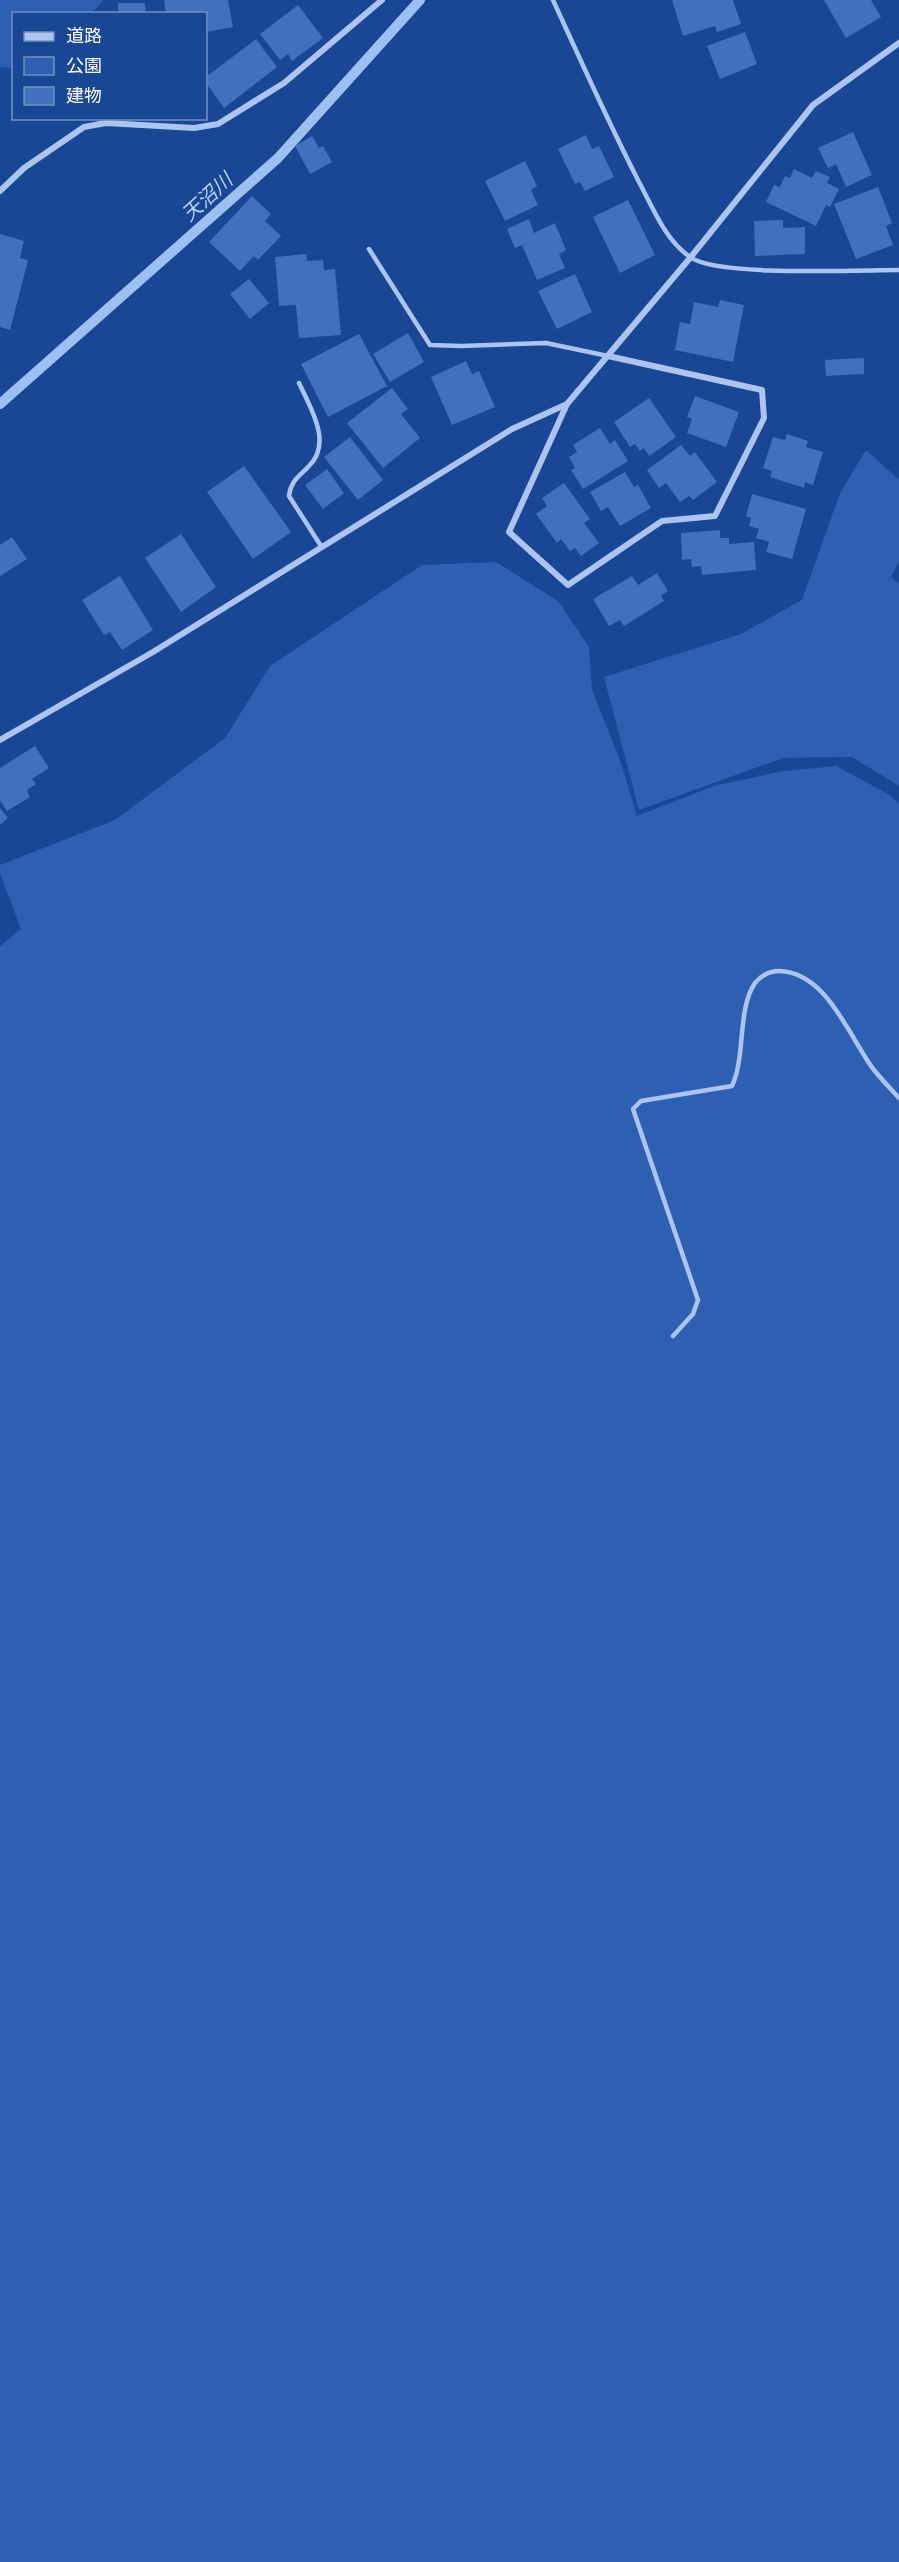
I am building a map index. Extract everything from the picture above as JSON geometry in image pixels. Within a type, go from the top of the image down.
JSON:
[{"type":"street","points":[[0,191],[24,168],[84,127],[106,123],[194,128],[218,124],[284,83],[382,0]]},
{"type":"street","points":[[608,356],[762,390],[764,418],[715,516],[662,521],[568,585],[509,532],[567,404],[690,258],[813,105],[899,43]]},
{"type":"street","points":[[0,740],[153,652],[512,429],[567,404]]},
{"type":"lane","points":[[553,0],[612,130],[664,230],[690,258],[715,266],[754,270],[899,270]]},
{"type":"lane","points":[[369,249],[430,345],[462,346],[546,342],[608,356]]},
{"type":"lane","points":[[299,383],[316,418],[320,442],[312,463],[291,482],[289,496],[321,546]]},
{"type":"lane","points":[[673,1336],[693,1314],[698,1300],[633,1109],[641,1101],[732,1086],[737,1074],[748,1000],[756,982],[770,971],[791,971],[811,984],[829,1001],[875,1071],[899,1098]]},
{"type":"green space","points":[[0,0],[104,0],[93,12],[12,12],[12,68],[0,67]]},
{"type":"green space","points":[[866,450],[899,480],[899,562],[891,577],[899,584],[899,786],[852,757],[783,758],[639,810],[604,677],[741,634],[802,600],[840,493]]},
{"type":"green space","points":[[496,562],[558,601],[589,647],[592,690],[621,763],[637,816],[714,786],[783,771],[836,766],[890,795],[899,804],[899,2562],[0,2562],[0,946],[21,929],[0,873],[0,865],[115,820],[225,738],[270,666],[422,565]]},
{"type":"building","points":[[164,0],[228,0],[233,27],[207,32],[207,12],[166,12]]},
{"type":"building","points":[[672,0],[733,0],[741,24],[717,32],[715,26],[683,36]]},
{"type":"building","points":[[824,0],[871,0],[881,17],[846,38]]},
{"type":"building","points":[[118,3],[145,3],[146,12],[118,12]]},
{"type":"building","points":[[298,5],[323,38],[292,61],[288,54],[280,60],[260,34]]},
{"type":"building","points":[[745,32],[757,64],[720,79],[707,46]]},
{"type":"building","points":[[256,39],[277,67],[224,108],[207,84],[207,76]]},
{"type":"building","points":[[853,132],[872,175],[846,187],[836,164],[828,168],[818,148]]},
{"type":"building","points":[[586,135],[592,149],[599,146],[614,177],[585,191],[580,182],[575,184],[558,149]]},
{"type":"building","points":[[312,136],[319,148],[323,146],[332,162],[310,174],[295,146]]},
{"type":"building","points":[[525,161],[537,186],[531,190],[538,205],[505,221],[485,181]]},
{"type":"building","points":[[794,169],[812,178],[816,171],[830,177],[827,183],[839,189],[830,207],[826,205],[816,226],[766,202],[774,185],[780,187],[785,176],[790,178]]},
{"type":"building","points":[[878,187],[892,223],[886,226],[893,245],[856,259],[834,204]]},
{"type":"building","points":[[252,196],[271,214],[265,221],[281,236],[258,260],[254,256],[240,271],[209,242]]},
{"type":"building","points":[[628,200],[655,255],[620,273],[593,217]]},
{"type":"building","points":[[529,219],[534,233],[555,223],[566,250],[559,254],[565,268],[537,280],[522,245],[515,248],[507,229]]},
{"type":"building","points":[[783,220],[783,228],[805,227],[805,254],[755,256],[754,221]]},
{"type":"building","points":[[0,234],[24,241],[20,258],[28,260],[10,330],[0,327]]},
{"type":"building","points":[[306,254],[307,261],[323,260],[324,270],[335,269],[341,335],[299,338],[296,305],[279,306],[275,257]]},
{"type":"building","points":[[575,274],[592,312],[557,329],[538,291]]},
{"type":"building","points":[[249,279],[269,303],[250,319],[230,294]]},
{"type":"building","points":[[720,300],[744,305],[733,362],[675,350],[680,322],[690,324],[694,302],[718,307]]},
{"type":"building","points":[[408,333],[424,362],[390,382],[373,354]]},
{"type":"building","points":[[359,334],[387,386],[328,417],[301,364]]},
{"type":"building","points":[[864,358],[864,374],[826,376],[825,360]]},
{"type":"building","points":[[466,361],[472,374],[479,371],[495,407],[452,425],[431,377]]},
{"type":"building","points":[[392,388],[408,409],[401,414],[420,438],[383,468],[347,423]]},
{"type":"building","points":[[695,396],[739,412],[726,447],[687,433],[692,419],[687,417]]},
{"type":"building","points":[[649,398],[676,437],[649,456],[644,448],[640,451],[635,444],[630,447],[614,422]]},
{"type":"building","points":[[600,428],[610,444],[615,440],[628,461],[583,489],[571,470],[575,468],[569,457],[577,452],[573,445]]},
{"type":"building","points":[[787,434],[808,441],[806,447],[823,452],[813,485],[805,482],[804,488],[770,477],[772,471],[763,468],[773,437],[785,440]]},
{"type":"building","points":[[350,437],[383,480],[358,500],[324,457]]},
{"type":"building","points":[[681,445],[690,456],[695,452],[717,482],[693,500],[689,496],[680,502],[666,483],[659,488],[647,470]]},
{"type":"building","points":[[244,466],[291,532],[253,559],[207,492]]},
{"type":"building","points":[[327,469],[344,493],[323,509],[305,485]]},
{"type":"building","points":[[625,472],[634,487],[638,485],[651,508],[620,526],[608,507],[601,511],[590,492]]},
{"type":"building","points":[[564,483],[590,519],[584,523],[599,543],[581,556],[575,548],[570,551],[561,539],[557,543],[536,514],[547,506],[542,498]]},
{"type":"building","points":[[752,494],[806,509],[792,559],[766,552],[769,542],[756,538],[759,529],[749,526],[751,518],[746,516]]},
{"type":"building","points":[[720,530],[720,538],[729,538],[729,544],[754,542],[756,570],[702,575],[701,566],[692,567],[691,559],[682,560],[681,533]]},
{"type":"building","points":[[181,534],[216,587],[181,612],[145,558]]},
{"type":"building","points":[[12,537],[27,559],[0,576],[0,545]]},
{"type":"building","points":[[657,573],[668,591],[661,595],[664,601],[624,626],[620,620],[609,626],[593,599],[632,576],[638,585]]},
{"type":"building","points":[[120,576],[153,630],[122,650],[110,632],[104,635],[82,600]]},
{"type":"building","points":[[35,746],[49,768],[32,779],[36,784],[27,790],[30,797],[7,811],[0,800],[0,768]]},
{"type":"building","points":[[0,808],[8,818],[0,825]]},
{"type":"waterway","name":"天沼川","points":[[0,404],[278,158],[420,0]]}]
